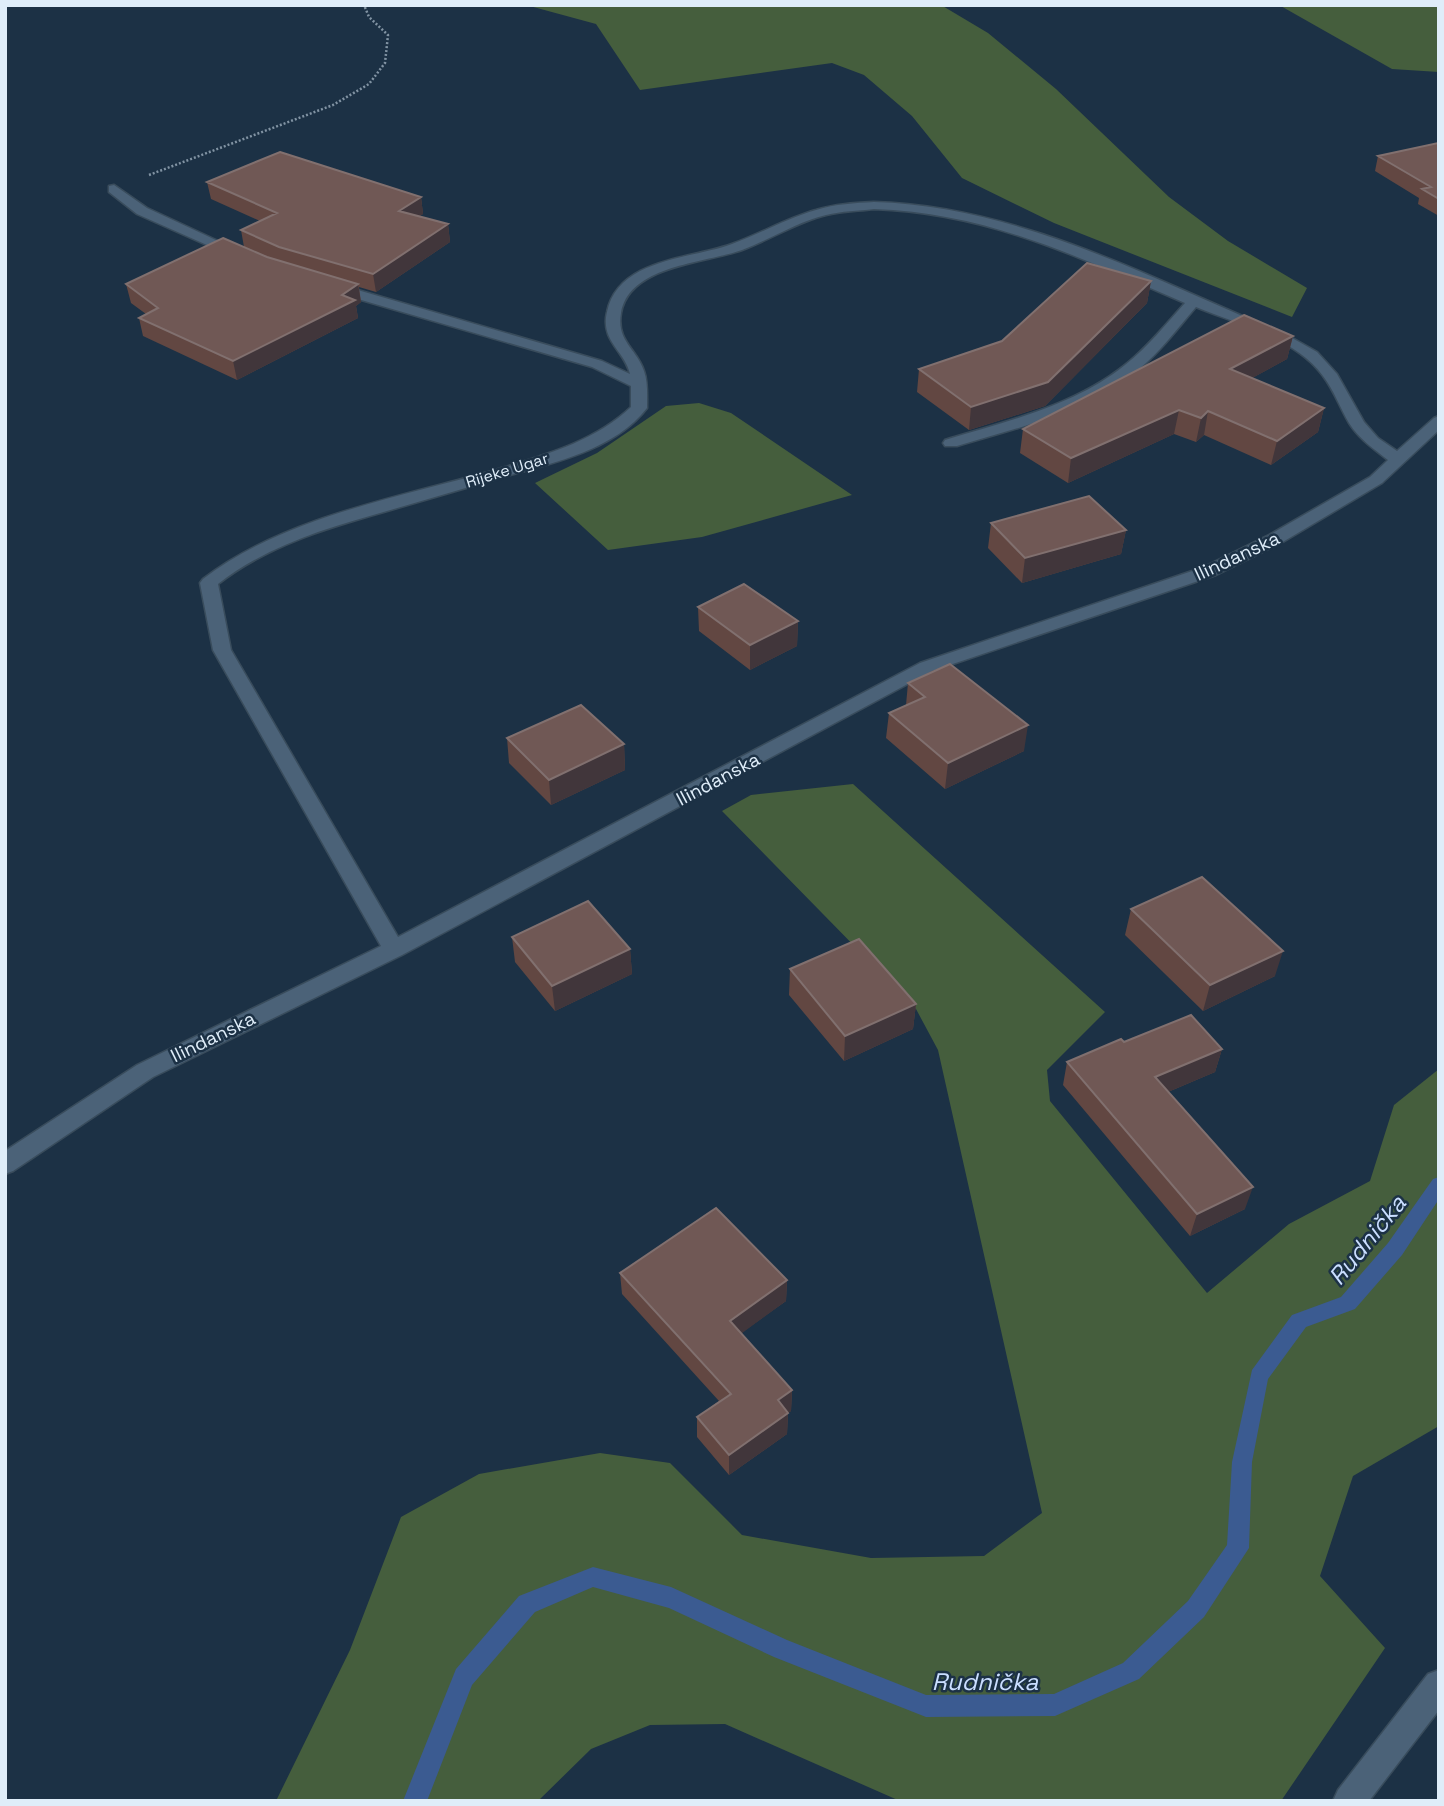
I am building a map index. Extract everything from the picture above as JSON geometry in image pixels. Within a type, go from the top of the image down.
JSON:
[{"type":"street","points":[[114,189],[142,211],[252,260]]},
{"type":"street","points":[[316,282],[597,364],[636,383],[637,369],[617,341],[612,320],[617,302],[629,288],[667,264],[743,245],[813,215],[834,209],[887,206],[984,218],[1055,243],[1194,301],[1280,337],[1312,355],[1330,374],[1357,424],[1372,441],[1398,458]]},
{"type":"street","points":[[951,443],[1047,413],[1101,389],[1142,359],[1194,301]]},
{"type":"street","name":"Rijeke Ugar","points":[[394,949],[222,650],[209,583],[229,565],[308,528],[548,459],[611,431],[628,420],[639,408],[636,383]]},
{"type":"street","name":"Ilindanska","points":[[5,1164],[145,1071],[394,949],[926,667],[1210,571],[1275,539],[1376,480],[1439,421]]},
{"type":"street","points":[[1349,1801],[1439,1685]]},
{"type":"path","points":[[114,189],[333,105],[369,84],[385,63],[388,35],[369,17],[364,5]]},
{"type":"green space","points":[[526,5],[941,5],[988,33],[1056,89],[1169,197],[1228,241],[1307,288],[1292,317],[1054,223],[962,178],[912,116],[864,75],[832,63],[640,90],[596,24]]},
{"type":"green space","points":[[1279,5],[1439,5],[1439,72],[1392,69]]},
{"type":"green space","points":[[699,403],[731,413],[852,495],[702,537],[608,550],[535,483],[597,453],[666,406]]},
{"type":"green space","points":[[853,784],[1105,1012],[1047,1070],[1050,1101],[1207,1293],[1289,1224],[1370,1181],[1394,1105],[1439,1069],[1439,1426],[1353,1476],[1320,1576],[1385,1648],[1281,1801],[900,1801],[725,1724],[650,1725],[591,1749],[538,1801],[276,1801],[350,1650],[401,1517],[479,1474],[600,1453],[670,1463],[742,1535],[871,1558],[984,1556],[1042,1513],[938,1050],[916,1009],[722,811],[751,795]]},
{"type":"building","points":[[1438,143],[1439,199],[1422,189],[1431,187],[1378,156]]},
{"type":"building","points":[[280,152],[421,197],[399,211],[448,224],[373,274],[279,247],[241,230],[277,213],[207,182]]},
{"type":"building","points":[[223,238],[267,257],[358,284],[342,295],[355,300],[233,361],[139,318],[158,308],[126,284]]},
{"type":"building","points":[[1087,263],[1151,281],[1048,382],[971,407],[919,369],[1002,341]]},
{"type":"building","points":[[1244,315],[1293,336],[1230,369],[1324,408],[1277,441],[1208,411],[1201,418],[1179,410],[1071,458],[1023,429]]},
{"type":"building","points":[[1089,496],[1126,530],[1025,558],[991,523]]},
{"type":"building","points":[[744,584],[798,621],[750,645],[698,607]]},
{"type":"building","points":[[950,664],[1028,725],[948,763],[889,713],[925,697],[908,683]]},
{"type":"building","points":[[581,705],[624,744],[549,780],[507,738]]},
{"type":"building","points":[[1202,877],[1283,951],[1210,985],[1131,909]]},
{"type":"building","points":[[588,901],[630,949],[552,986],[512,937]]},
{"type":"building","points":[[859,939],[916,1004],[845,1036],[790,969]]},
{"type":"building","points":[[1191,1015],[1222,1049],[1155,1077],[1253,1187],[1197,1214],[1067,1062],[1121,1039],[1124,1042]]},
{"type":"building","points":[[716,1208],[787,1280],[730,1321],[792,1390],[778,1400],[788,1413],[729,1455],[697,1417],[731,1394],[620,1273]]},
{"type":"waterway","name":"Rudnička","points":[[415,1801],[464,1677],[527,1604],[593,1577],[671,1598],[782,1649],[926,1706],[1055,1705],[1131,1671],[1196,1609],[1238,1548],[1242,1462],[1259,1376],[1299,1321],[1348,1303],[1395,1249],[1439,1184]]}]
